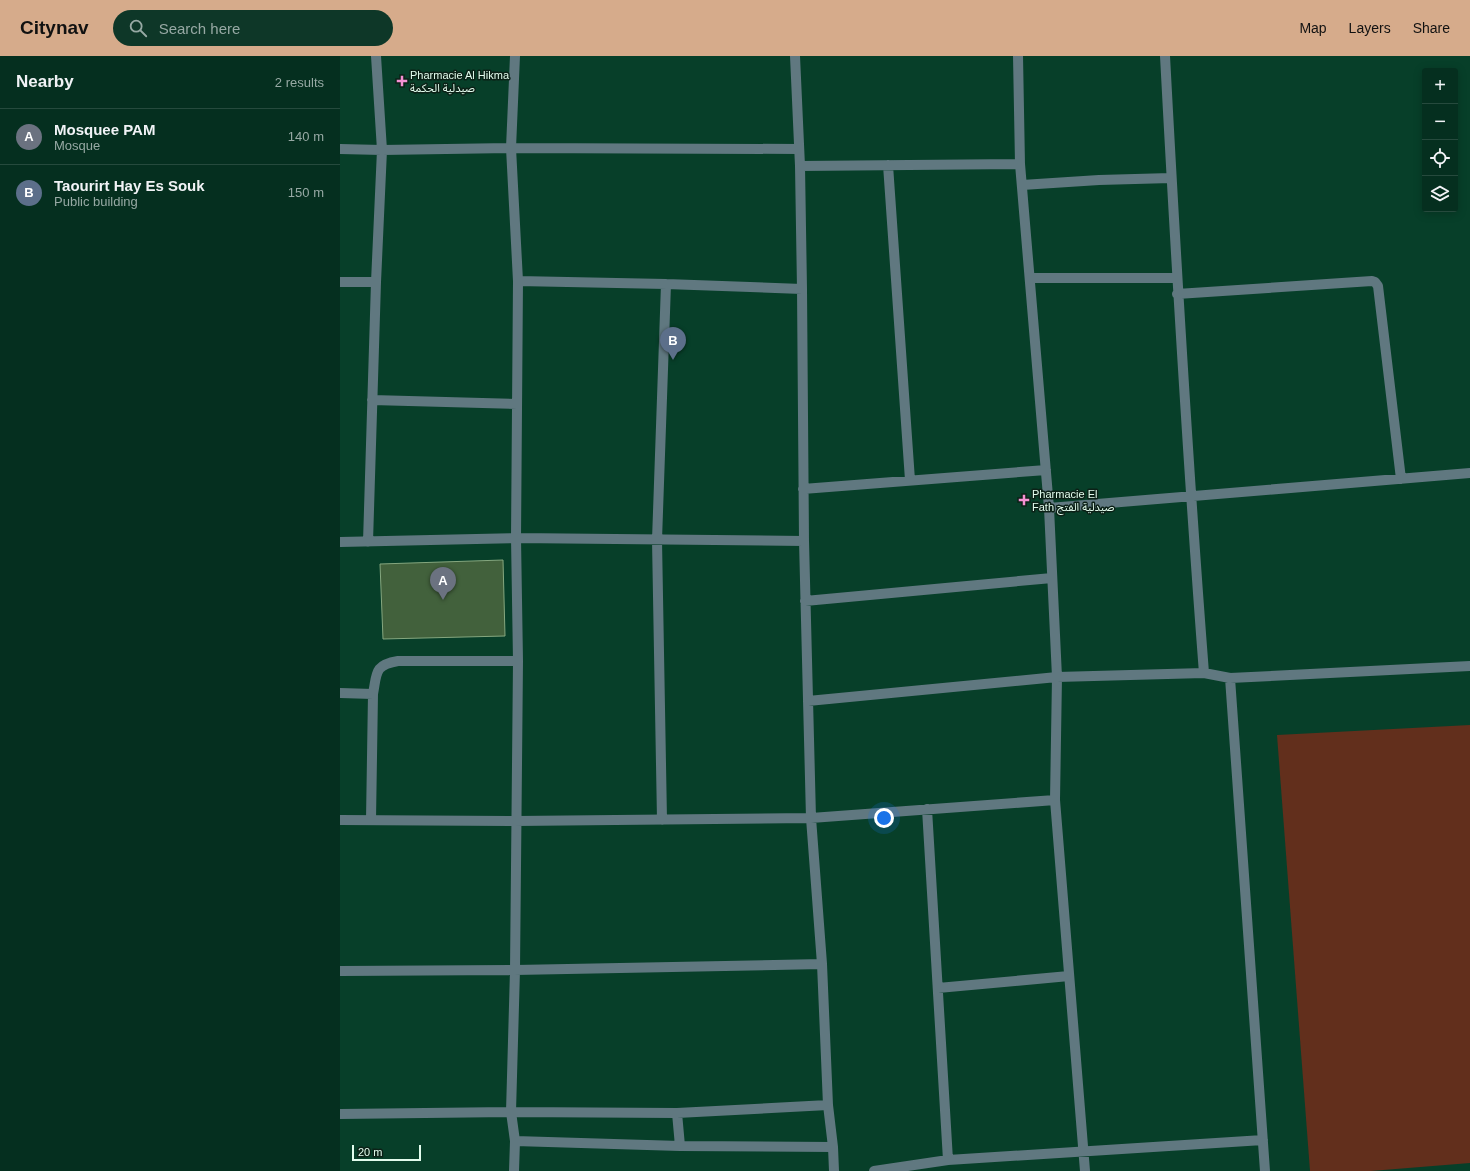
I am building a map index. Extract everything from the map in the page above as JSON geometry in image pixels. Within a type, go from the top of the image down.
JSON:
[{"type":"street","points":[[368,542],[376,282],[382,150],[376,56]]},
{"type":"street","points":[[514,1171],[515,1141],[512,1112],[518,661],[516,538],[518,281],[511,148],[515,56]]},
{"type":"street","points":[[795,56],[800,149],[805,601],[812,818],[822,964],[828,1105],[834,1171]]},
{"type":"street","points":[[1018,56],[1020,164],[1049,508],[1057,677],[1056,800],[1085,1171]]},
{"type":"street","points":[[1165,56],[1177,294],[1190,498],[1204,673]]},
{"type":"street","points":[[340,149],[800,149]]},
{"type":"street","points":[[800,166],[1020,164]]},
{"type":"street","points":[[888,165],[910,480]]},
{"type":"street","points":[[1022,185],[1099,180],[1171,178]]},
{"type":"street","points":[[1030,278],[1177,278]]},
{"type":"street","points":[[1177,294],[1372,280],[1375,282],[1378,286],[1401,479]]},
{"type":"street","points":[[518,281],[802,289]]},
{"type":"street","points":[[340,282],[376,282]]},
{"type":"street","points":[[662,820],[657,540],[666,284]]},
{"type":"street","points":[[372,400],[517,404]]},
{"type":"street","points":[[803,489],[1046,470]]},
{"type":"street","points":[[1049,508],[1190,498],[1470,473]]},
{"type":"street","points":[[340,542],[516,538],[804,541]]},
{"type":"street","points":[[805,601],[1052,578]]},
{"type":"street","points":[[371,820],[373,694],[378,671],[386,663],[398,661],[518,661]]},
{"type":"street","points":[[808,701],[1057,677],[1204,673],[1230,678],[1470,666]]},
{"type":"street","points":[[1230,678],[1265,1171]]},
{"type":"street","points":[[340,693],[373,694]]},
{"type":"street","points":[[340,820],[516,821],[812,818],[1056,800]]},
{"type":"street","points":[[927,809],[948,1160]]},
{"type":"street","points":[[340,972],[822,964]]},
{"type":"street","points":[[938,988],[1069,976]]},
{"type":"street","points":[[340,1114],[512,1112],[677,1113],[828,1105]]},
{"type":"street","points":[[677,1113],[680,1146]]},
{"type":"street","points":[[874,1171],[948,1160],[1263,1140]]},
{"type":"street","points":[[515,1141],[680,1146],[833,1147]]},
{"type":"shaded area","points":[[1470,725],[1470,1163],[1371,1171],[1310,1171],[1277,735]]},
{"type":"building","points":[[503,560],[505,636],[383,639],[380,564]]},
{"type":"place","name":"Pharmacie Al Hikma صيدلية الحكمة","points":[[402,81]]},
{"type":"place","name":"Taourirt Hay Es Souk","points":[[673,360]]},
{"type":"place","name":"Pharmacie El Fath صيدلية الفتح","points":[[1024,500]]},
{"type":"place","name":"Mosquee PAM","points":[[443,600]]}]
